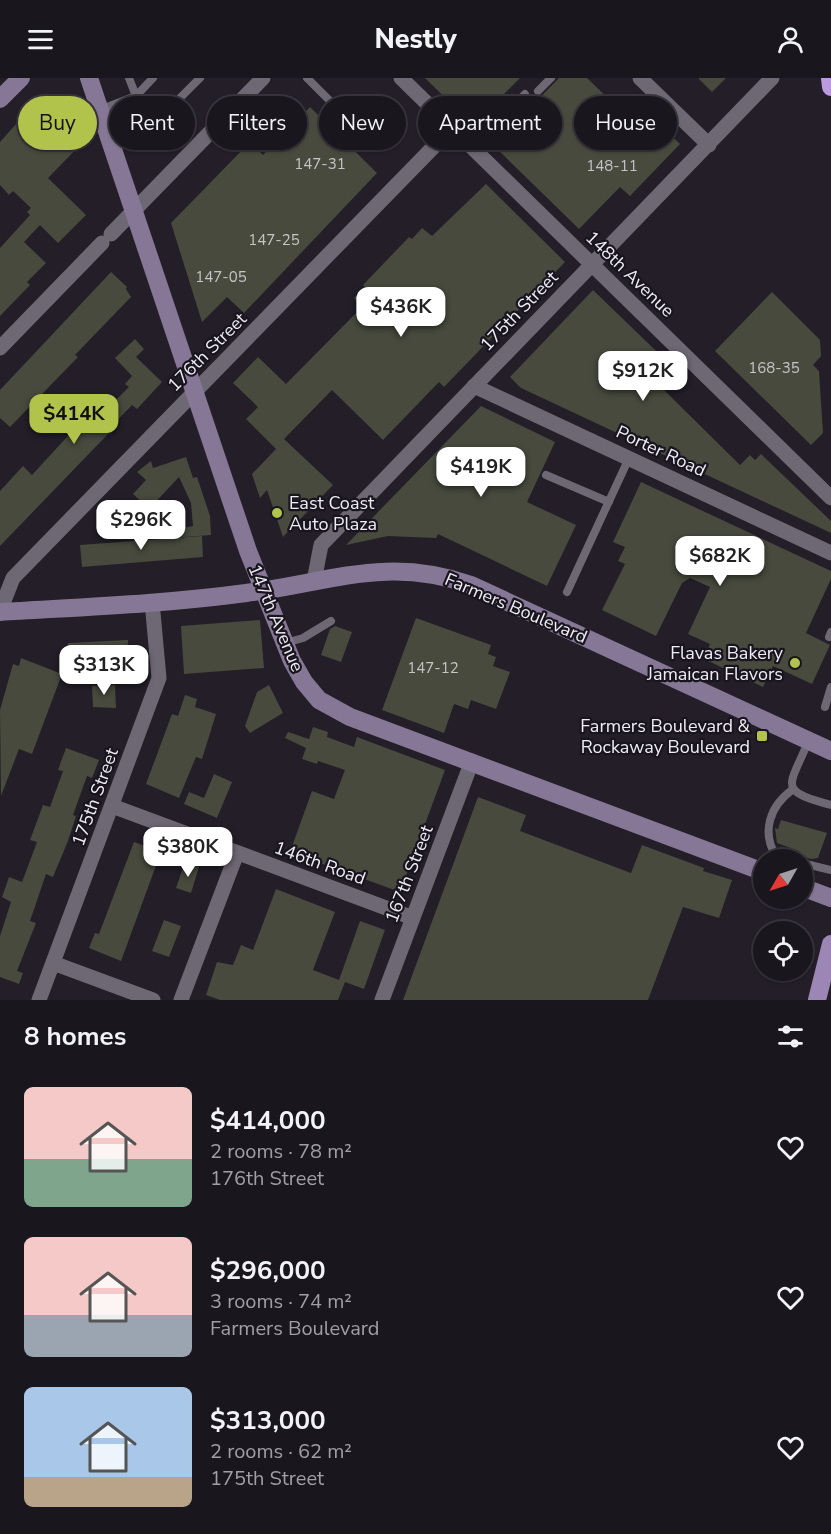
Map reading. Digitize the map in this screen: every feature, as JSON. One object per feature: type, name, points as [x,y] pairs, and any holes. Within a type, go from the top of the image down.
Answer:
[{"type":"highway","points":[[830,78],[831,87]]},
{"type":"main road","points":[[817,1000],[831,944]]},
{"type":"street","points":[[0,99],[21,78]]},
{"type":"street","name":"147th Avenue","points":[[89,78],[248,551],[285,643],[304,682],[328,706],[350,717],[753,868]]},
{"type":"street","points":[[0,348],[263,78]]},
{"type":"street","points":[[640,78],[709,145]]},
{"type":"street","name":"175th Street","points":[[314,581],[321,545],[772,78]]},
{"type":"street","name":"148th Avenue","points":[[407,80],[422,96]]},
{"type":"street","name":"176th Street","points":[[0,611],[13,578],[431,150]]},
{"type":"street","name":"148th Avenue","points":[[474,150],[831,498]]},
{"type":"street","name":"Porter Road","points":[[474,386],[831,553]]},
{"type":"street","name":"Farmers Boulevard","points":[[0,611],[152,602],[264,590],[379,571],[429,573],[456,580],[831,750]]},
{"type":"street","name":"175th Street","points":[[39,1000],[159,678],[152,602]]},
{"type":"street","name":"167th Street","points":[[382,1000],[472,761]]},
{"type":"street","name":"146th Road","points":[[112,806],[413,918]]},
{"type":"street","points":[[181,1000],[237,853]]},
{"type":"street","points":[[813,891],[831,898]]},
{"type":"street","points":[[53,963],[142,996]]},
{"type":"lane","points":[[129,78],[136,96],[153,78]]},
{"type":"lane","points":[[182,96],[200,78]]},
{"type":"lane","points":[[307,78],[325,96]]},
{"type":"lane","points":[[538,91],[551,78]]},
{"type":"lane","points":[[99,110],[109,106]]},
{"type":"lane","points":[[567,592],[629,457]]},
{"type":"lane","points":[[546,475],[609,502]]},
{"type":"lane","points":[[285,643],[303,638],[331,621]]},
{"type":"lane","points":[[825,707],[831,687]]},
{"type":"lane","points":[[809,740],[791,783],[792,790],[799,796],[831,805]]},
{"type":"lane","points":[[773,849],[767,836],[773,810],[792,790]]},
{"type":"lane","points":[[813,866],[831,870]]},
{"type":"building","points":[[425,78],[520,78],[502,96],[443,96]]},
{"type":"building","points":[[559,78],[587,78],[606,96],[574,96],[574,150],[674,150],[630,196],[620,187],[579,229],[498,150],[562,150],[562,96],[541,96]]},
{"type":"building","points":[[698,78],[726,78],[712,92]]},
{"type":"building","points":[[310,107],[319,116],[319,150],[354,150],[377,173],[244,313],[227,297],[202,322],[171,223],[242,150],[258,150],[263,155],[268,150],[307,150],[307,110]]},
{"type":"building","points":[[18,122],[18,150],[75,150],[48,178],[86,215],[58,243],[40,225],[24,242],[46,263],[27,282],[30,285],[0,316],[0,248],[30,215],[27,212],[31,208],[13,191],[9,195],[0,185],[0,142]]},
{"type":"building","points":[[486,184],[565,262],[444,387],[439,382],[383,440],[332,390],[284,439],[333,485],[283,537],[267,490],[260,498],[252,474],[276,449],[246,419],[258,407],[233,383],[258,357],[286,384],[362,307],[354,298],[365,287],[363,285],[409,237],[412,239],[422,228],[432,236]]},
{"type":"building","points":[[111,272],[127,287],[131,297],[75,355],[78,357],[10,427],[0,418],[0,390]]},
{"type":"building","points":[[593,290],[680,374],[664,390],[740,465],[750,455],[755,460],[761,454],[831,521],[831,533],[521,388],[510,377]]},
{"type":"building","points":[[772,292],[820,340],[821,356],[813,365],[819,371],[823,433],[811,445],[715,351]]},
{"type":"building","points":[[135,339],[144,349],[136,357],[162,382],[137,409],[132,405],[107,431],[109,433],[0,546],[0,491],[23,466],[32,475],[77,426],[72,421],[95,397],[99,400],[102,397],[111,405],[129,387],[125,384],[132,376],[115,358]]},
{"type":"building","points":[[481,406],[555,442],[527,502],[576,525],[547,586],[438,534],[436,538],[388,536],[346,545]]},
{"type":"building","points":[[186,457],[193,478],[197,477],[210,516],[211,535],[172,538],[171,530],[193,526],[191,503],[179,477],[149,509],[133,494],[146,480],[137,472],[151,461],[153,468]]},
{"type":"building","points":[[641,482],[831,571],[831,579],[806,633],[830,645],[812,684],[773,666],[763,687],[704,659],[710,644],[688,634],[710,587],[690,578],[682,583],[656,636],[602,610],[625,564],[618,561],[625,547],[613,542]]},
{"type":"building","points":[[202,536],[203,557],[82,567],[80,545]]},
{"type":"building","points":[[416,618],[491,645],[488,654],[496,657],[493,666],[510,672],[496,709],[471,700],[468,709],[454,704],[444,733],[382,710]]},
{"type":"building","points":[[260,620],[264,668],[184,674],[181,626]]},
{"type":"building","points":[[335,626],[352,632],[341,662],[321,655],[330,629]]},
{"type":"building","points":[[128,640],[127,665],[104,667],[104,660],[81,662],[82,668],[69,669],[68,643]]},
{"type":"building","points":[[21,658],[62,674],[32,754],[19,749],[1,796],[0,710],[13,664],[19,666]]},
{"type":"building","points":[[115,685],[116,708],[93,707],[92,686]]},
{"type":"building","points":[[269,685],[283,713],[250,733],[245,726],[257,692]]},
{"type":"building","points":[[185,695],[197,699],[195,707],[216,714],[202,759],[196,757],[179,798],[146,784],[172,714],[178,716]]},
{"type":"building","points":[[313,727],[328,732],[327,737],[354,747],[357,737],[445,770],[400,892],[290,852],[312,791],[334,799],[345,770],[318,761],[317,764],[302,759],[306,748],[285,738],[288,732],[309,739]]},
{"type":"building","points":[[66,748],[99,760],[92,778],[87,776],[73,815],[76,816],[68,841],[53,877],[46,874],[30,921],[36,923],[17,971],[23,973],[19,984],[0,977],[0,936],[11,902],[2,897],[9,877],[22,882],[37,842],[30,840],[43,805],[50,807],[63,771],[58,770]]},
{"type":"building","points":[[214,774],[232,782],[217,818],[184,804],[189,792],[204,798]]},
{"type":"building","points":[[478,797],[526,815],[520,831],[631,873],[642,845],[704,868],[703,871],[732,880],[719,918],[683,907],[648,1000],[403,1000]]},
{"type":"building","points":[[781,820],[827,833],[818,858],[813,859],[813,849],[794,849],[777,843],[775,828],[778,829]]},
{"type":"building","points":[[134,842],[161,852],[121,961],[89,948],[95,933],[99,934]]},
{"type":"building","points":[[185,862],[199,867],[191,893],[176,888]]},
{"type":"building","points":[[276,889],[335,912],[313,970],[339,980],[360,921],[385,930],[364,989],[345,982],[338,1000],[220,1000],[206,995],[217,962],[233,965],[241,945],[253,950]]},
{"type":"building","points":[[164,920],[181,926],[169,957],[152,951]]},
{"type":"place","name":"East Coast Auto Plaza","points":[[277,513]]},
{"type":"place","name":"Flavas Bakery Jamaican Flavors","points":[[795,663]]},
{"type":"place","name":"Farmers Boulevard & Rockaway Boulevard","points":[[762,736]]}]
